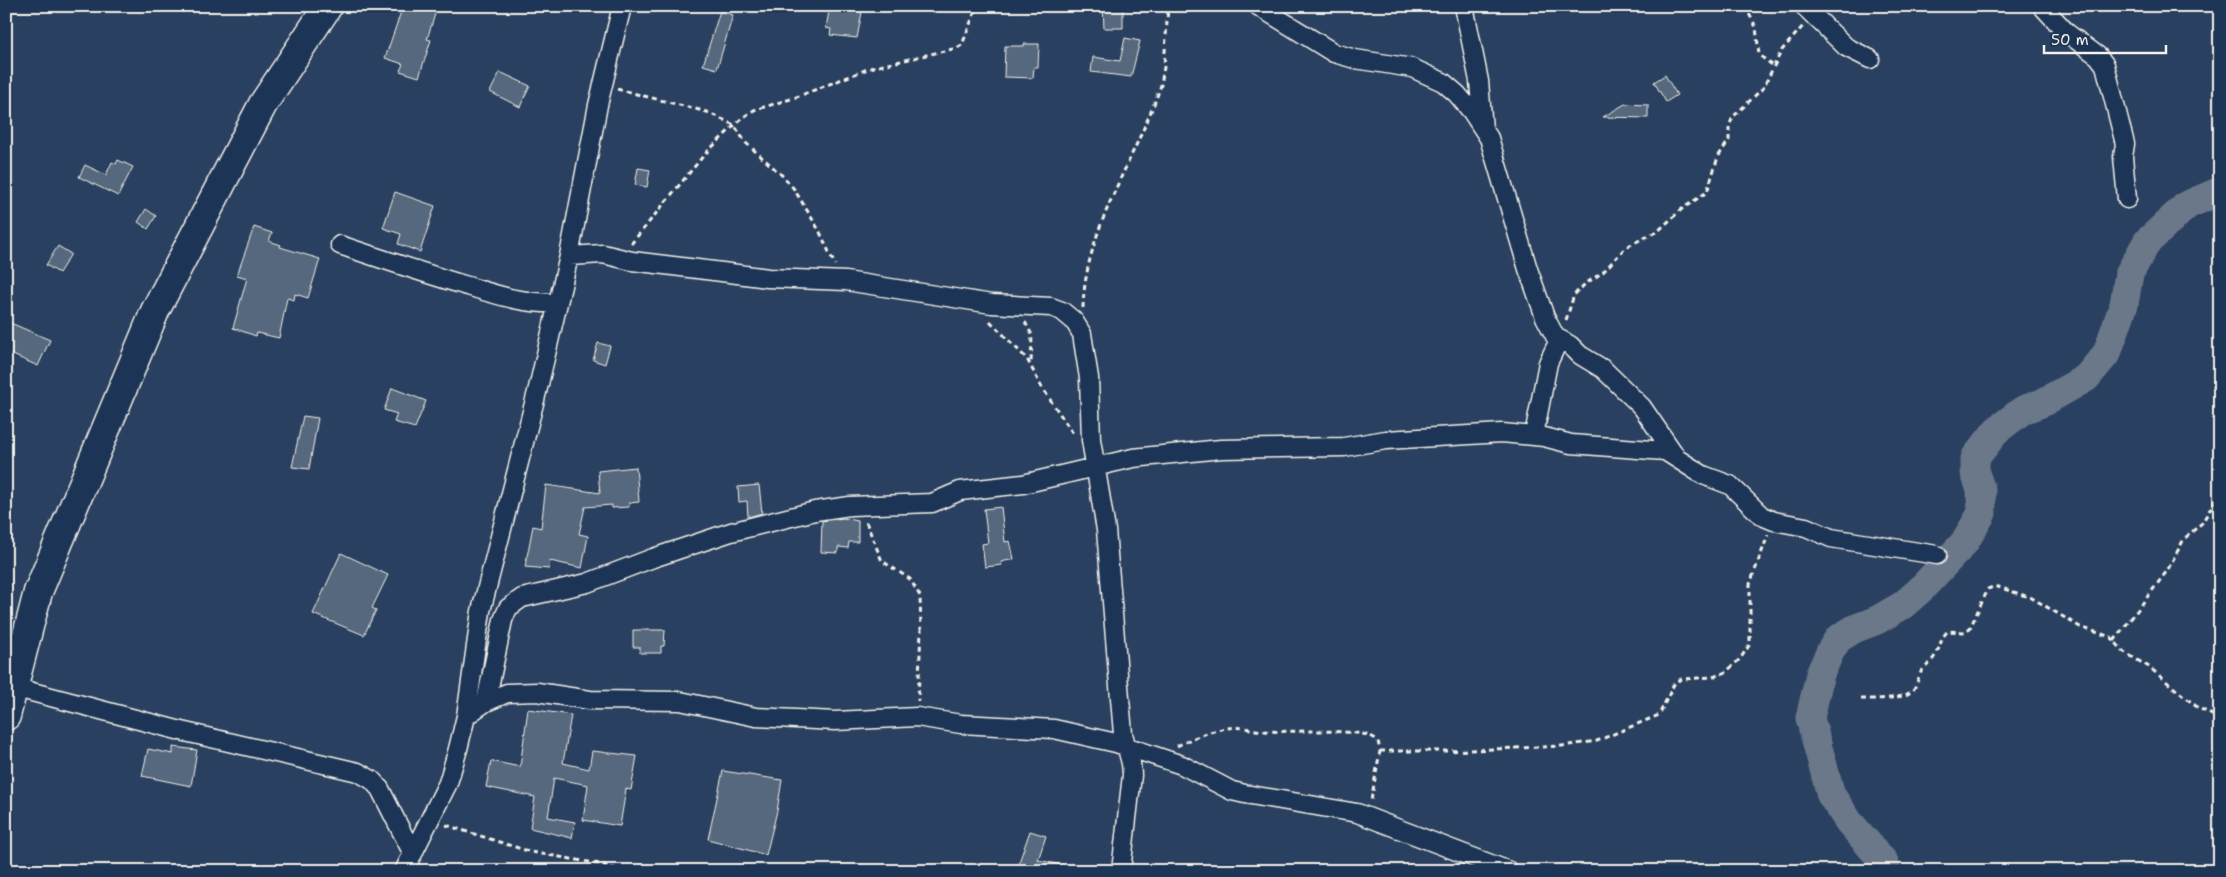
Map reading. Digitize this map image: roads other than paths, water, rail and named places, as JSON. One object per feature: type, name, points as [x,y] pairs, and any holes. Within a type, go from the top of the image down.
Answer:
[{"type":"highway","points":[[6,716],[38,592],[155,311],[263,104],[328,6]]},
{"type":"street","points":[[404,871],[448,783],[466,716],[481,611],[569,256],[604,80],[622,6]]},
{"type":"street","points":[[1258,6],[1334,53],[1355,60],[1412,68],[1442,82],[1457,94],[1472,112],[1488,138],[1528,269],[1546,317],[1558,339],[1603,369],[1642,407],[1675,455]]},
{"type":"street","points":[[1464,6],[1480,81],[1483,129]]},
{"type":"street","points":[[2042,6],[2052,18],[2098,56],[2105,65],[2125,144],[2123,157],[2128,199]]},
{"type":"street","points":[[1809,10],[1846,47],[1870,59]]},
{"type":"street","points":[[340,245],[430,276],[511,299],[532,304],[558,303]]},
{"type":"street","points":[[569,256],[588,254],[768,278],[835,281],[992,304],[1051,308],[1062,311],[1074,321],[1082,334],[1089,378],[1094,462],[1106,530],[1120,702],[1126,748],[1131,763],[1132,775],[1121,871]]},
{"type":"street","points":[[1534,435],[1548,362],[1557,347],[1558,339]]},
{"type":"street","points":[[486,702],[503,620],[508,608],[522,598],[587,583],[653,558],[731,532],[803,513],[850,506],[932,503],[960,491],[1023,484],[1094,462],[1221,448],[1332,448],[1386,440],[1445,438],[1502,433],[1534,435],[1571,444],[1646,448],[1665,451],[1675,455],[1703,475],[1730,485],[1762,516],[1774,521],[1806,527],[1830,538],[1937,555]]},
{"type":"street","points":[[13,686],[181,731],[358,772],[372,780],[380,789],[413,854]]},
{"type":"street","points":[[466,716],[486,702],[507,693],[537,692],[590,700],[680,701],[756,717],[835,721],[917,717],[961,724],[1054,729],[1096,738],[1197,771],[1232,791],[1342,810],[1368,817],[1509,871]]},
{"type":"waterway","points":[[1887,871],[1884,862],[1849,822],[1831,795],[1810,718],[1820,674],[1831,650],[1838,639],[1903,605],[1920,590],[1964,543],[1982,513],[1981,490],[1975,473],[1975,458],[1997,430],[2023,410],[2042,403],[2086,378],[2107,353],[2124,304],[2129,274],[2147,242],[2187,205],[2220,191]]}]
